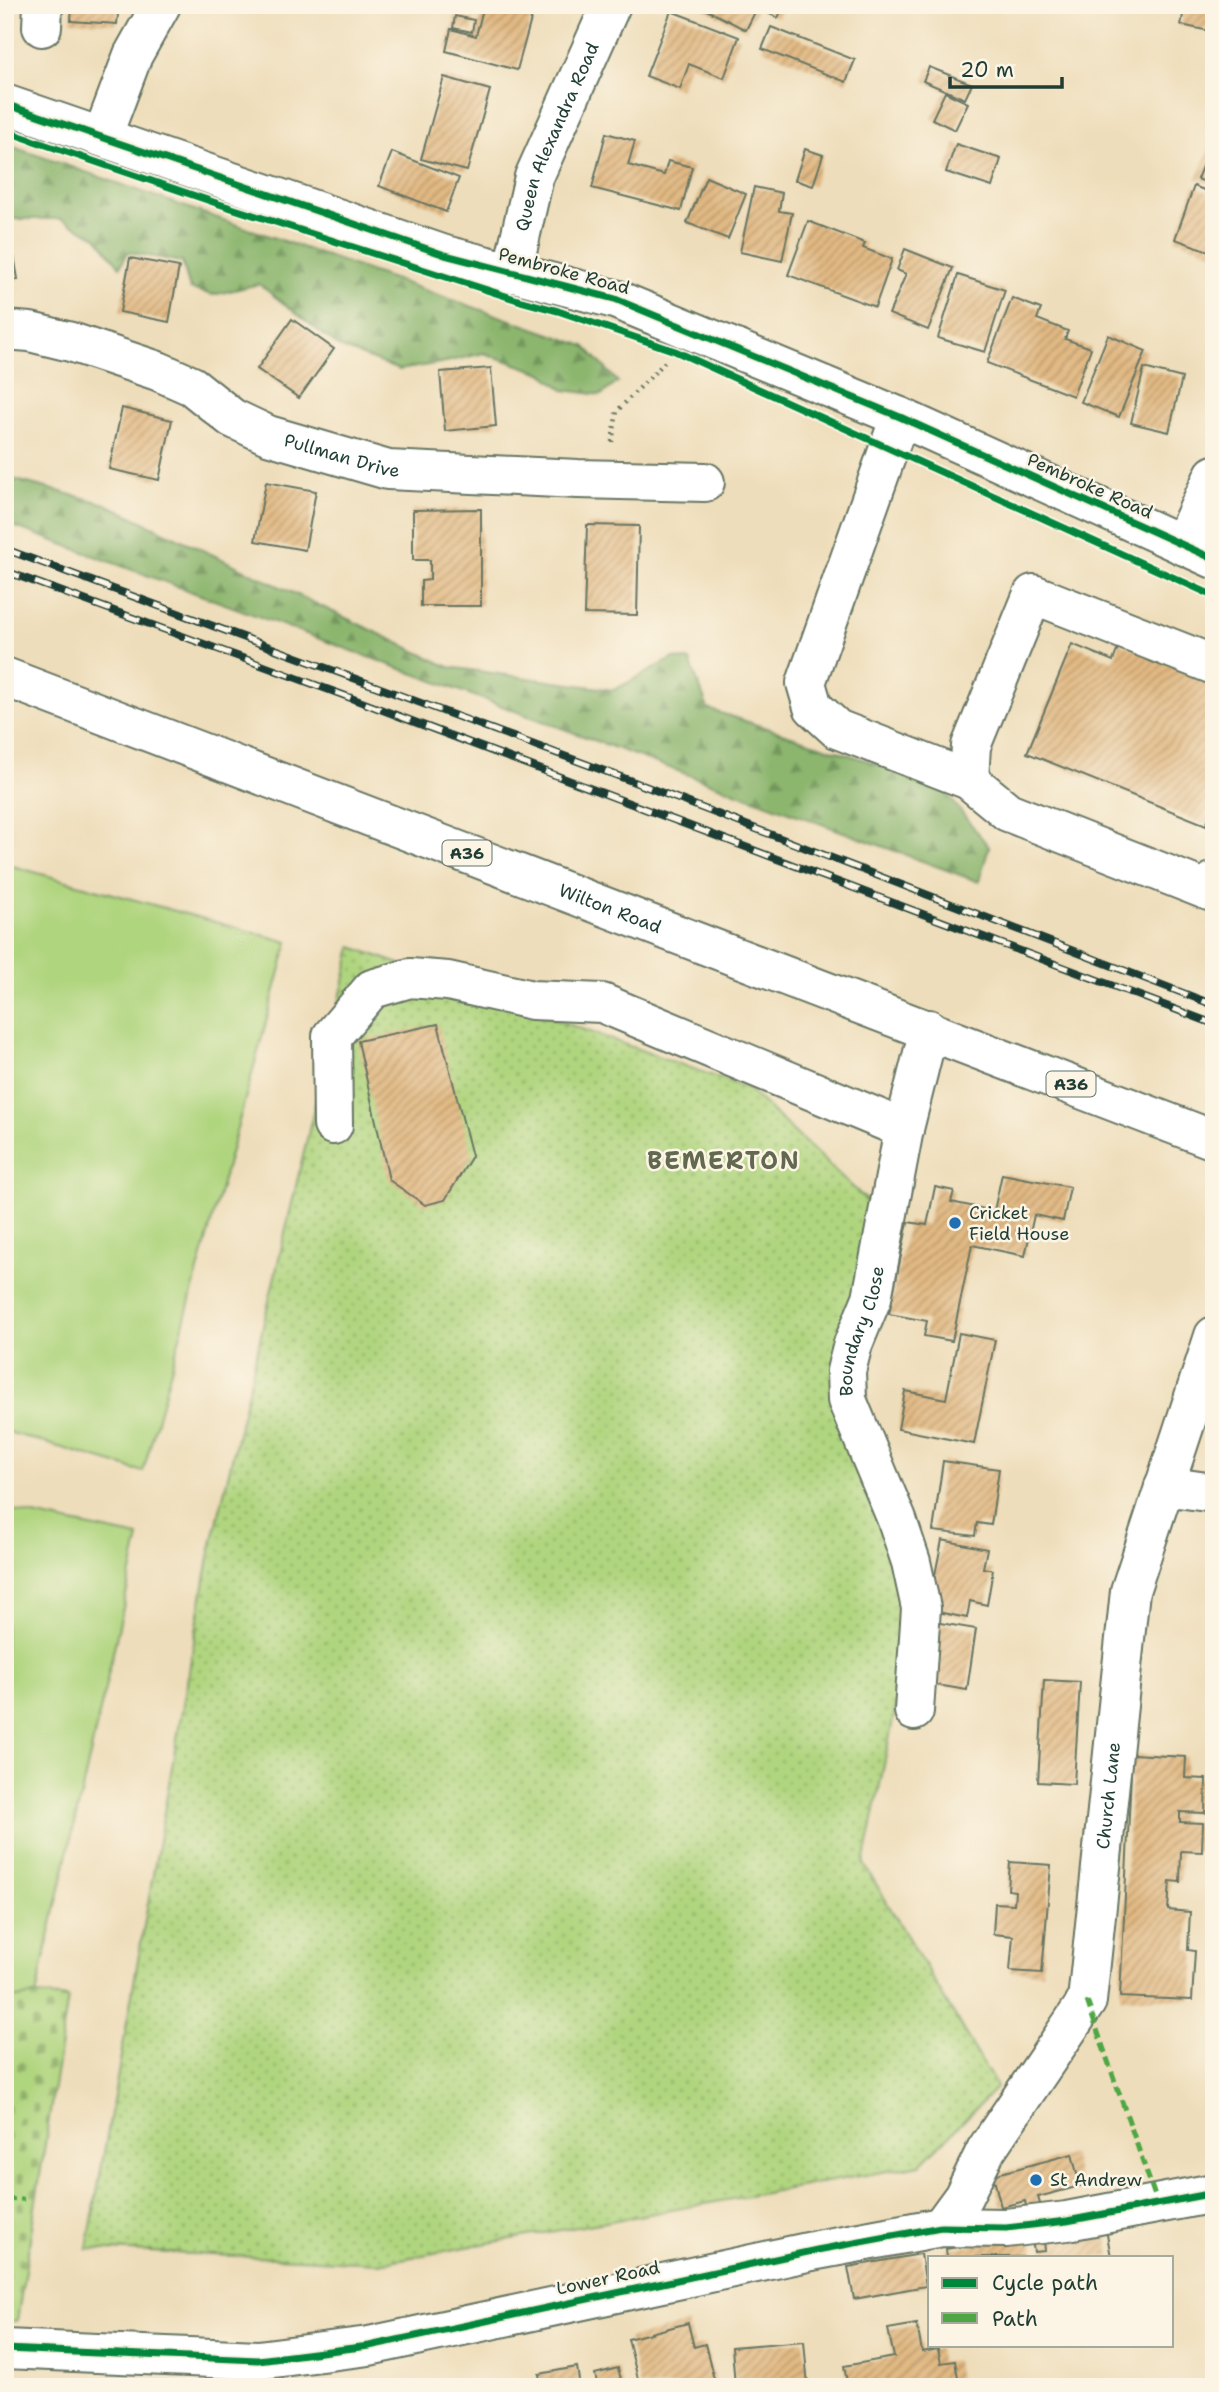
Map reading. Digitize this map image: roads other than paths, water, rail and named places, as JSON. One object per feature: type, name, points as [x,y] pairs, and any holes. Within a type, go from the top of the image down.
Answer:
[{"type":"main road","points":[[102,137],[133,55],[161,5]]},
{"type":"main road","name":"Queen Alexandra Road","points":[[512,273],[534,177],[611,5]]},
{"type":"main road","name":"Pembroke Road","points":[[5,104],[445,255],[615,299],[900,417],[1198,552]]},
{"type":"main road","name":"Pullman Drive","points":[[5,330],[30,332],[71,342],[158,371],[191,386],[232,418],[268,435],[370,466],[408,472],[705,482]]},
{"type":"main road","points":[[900,417],[806,683],[813,707],[837,729],[969,780],[1008,812],[1209,891],[1214,881]]},
{"type":"main road","points":[[1198,552],[1214,475]]},
{"type":"main road","points":[[969,780],[971,746],[1033,594],[1214,665]]},
{"type":"main road","name":"Wilton Road","points":[[5,677],[1214,1140]]},
{"type":"main road","points":[[333,1125],[332,1036],[372,989],[410,978],[448,981],[531,1000],[602,1003],[904,1129]]},
{"type":"main road","name":"Boundary Close","points":[[914,1711],[921,1608],[911,1562],[897,1520],[847,1400],[846,1371],[853,1344],[872,1298],[904,1129],[929,1029]]},
{"type":"main road","name":"Church Lane","points":[[941,2227],[963,2197],[986,2150],[1087,2001],[1130,1591],[1214,1336]]},
{"type":"main road","points":[[1164,1486],[1214,1493]]},
{"type":"main road","name":"Lower Road","points":[[5,2349],[258,2360],[369,2346],[803,2252],[941,2227],[1006,2228],[1067,2221],[1214,2193]]},
{"type":"railway","points":[[5,549],[629,780],[1214,1005]]},
{"type":"railway","points":[[5,571],[343,695],[1214,1024]]},
{"type":"place","name":"Cricket Field House","points":[[955,1223]]},
{"type":"place","name":"St Andrew","points":[[1036,2180]]},
{"type":"district","name":"BEMERTON","points":[[724,1161]]}]
